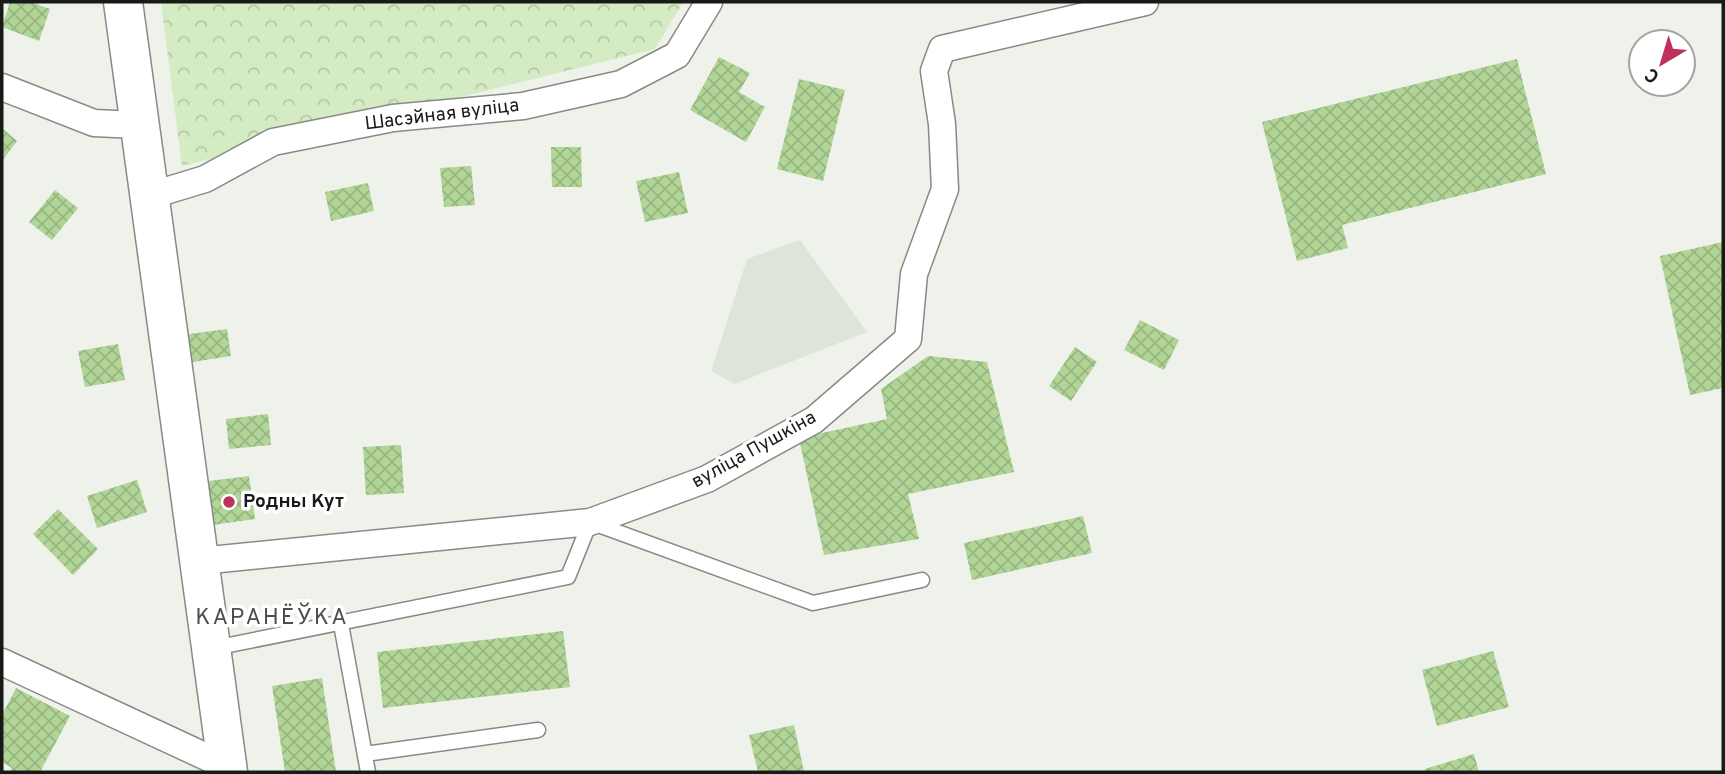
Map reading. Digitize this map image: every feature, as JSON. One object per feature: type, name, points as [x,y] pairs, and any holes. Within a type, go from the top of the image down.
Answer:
[{"type":"main road","points":[[123,2],[228,770]]},
{"type":"street","name":"Шасэйная вуліца","points":[[149,196],[205,179],[273,142],[393,118],[523,106],[621,84],[677,55],[709,2]]},
{"type":"street","name":"вуліца Пушкіна","points":[[200,561],[590,522],[708,479],[814,420],[908,339],[914,274],[945,189],[942,124],[934,71],[942,49],[1145,2]]},
{"type":"street","points":[[2,87],[94,123],[138,125]]},
{"type":"street","points":[[2,662],[228,770]]},
{"type":"lane","points":[[212,649],[568,577],[590,522],[813,603],[922,580]]},
{"type":"lane","points":[[341,624],[368,772]]},
{"type":"lane","points":[[365,754],[538,730]]},
{"type":"shaded area","points":[[800,240],[867,332],[735,384],[711,371],[747,259]]},
{"type":"green space","points":[[161,2],[683,2],[655,49],[182,166]]},
{"type":"building","points":[[10,2],[30,2],[50,9],[39,41],[2,27]]},
{"type":"building","points":[[719,57],[750,73],[739,92],[765,107],[746,142],[690,110]]},
{"type":"building","points":[[1517,59],[1546,174],[1342,225],[1348,248],[1297,261],[1262,122]]},
{"type":"building","points":[[799,79],[845,90],[823,181],[777,169]]},
{"type":"building","points":[[2,128],[17,141],[2,161]]},
{"type":"building","points":[[551,147],[581,147],[582,187],[552,187]]},
{"type":"building","points":[[471,166],[475,205],[444,207],[440,168]]},
{"type":"building","points":[[679,172],[688,213],[645,222],[636,181]]},
{"type":"building","points":[[368,183],[374,211],[331,221],[325,192]]},
{"type":"building","points":[[55,190],[78,208],[52,240],[29,222]]},
{"type":"building","points":[[1723,242],[1723,388],[1690,395],[1660,256]]},
{"type":"building","points":[[1140,320],[1179,340],[1164,370],[1124,350]]},
{"type":"building","points":[[227,329],[231,356],[186,363],[182,335]]},
{"type":"building","points":[[118,344],[125,380],[85,387],[78,351]]},
{"type":"building","points":[[1075,347],[1097,362],[1071,401],[1049,386]]},
{"type":"building","points":[[928,356],[987,362],[1014,472],[908,494],[919,539],[824,555],[799,438],[887,419],[881,389]]},
{"type":"building","points":[[268,414],[271,445],[229,449],[226,419]]},
{"type":"building","points":[[401,445],[404,493],[366,495],[363,447]]},
{"type":"building","points":[[249,476],[255,519],[206,526],[201,482]]},
{"type":"building","points":[[137,480],[147,512],[97,528],[87,496]]},
{"type":"building","points":[[58,509],[98,549],[73,575],[33,534]]},
{"type":"building","points":[[1083,516],[1092,553],[972,580],[964,543]]},
{"type":"building","points":[[563,631],[570,687],[383,708],[377,652]]},
{"type":"building","points":[[1493,651],[1509,707],[1437,726],[1422,670]]},
{"type":"building","points":[[322,678],[336,772],[285,772],[272,686]]},
{"type":"building","points":[[16,688],[70,716],[40,772],[10,772],[12,768],[2,762],[2,715]]},
{"type":"building","points":[[794,725],[804,772],[758,772],[749,735]]},
{"type":"building","points":[[1474,754],[1479,772],[1426,772],[1425,769]]},
{"type":"place","name":"Родны Кут","points":[[229,502]]},
{"type":"district","name":"КАРАНЁЎКА","points":[[272,618]]}]
